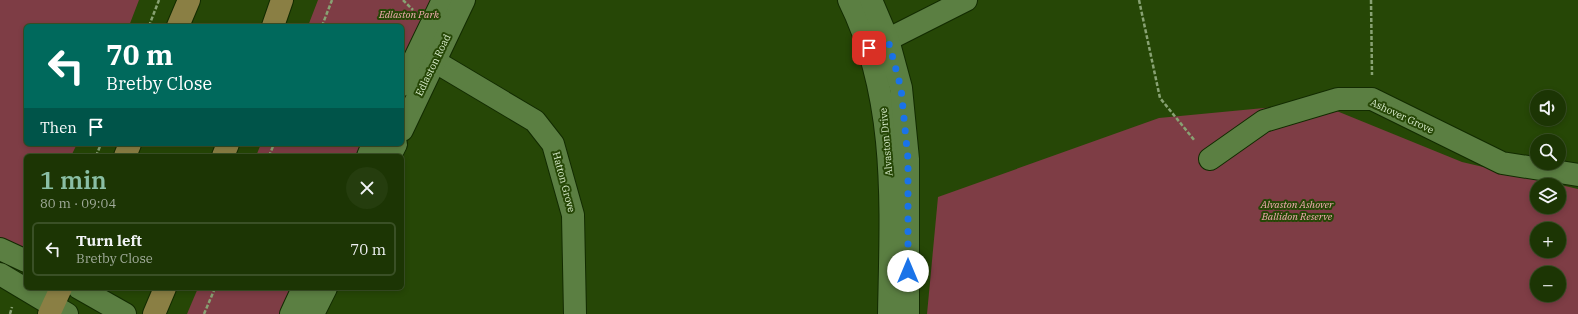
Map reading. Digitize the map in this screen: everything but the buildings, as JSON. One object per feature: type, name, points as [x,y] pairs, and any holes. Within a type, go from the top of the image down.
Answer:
[{"type":"main road","points":[[179,24],[189,0]]},
{"type":"main road","points":[[274,24],[282,0]]},
{"type":"main road","points":[[154,314],[164,290]]},
{"type":"street","name":"Edlaston Road","points":[[404,124],[427,56],[443,0]]},
{"type":"street","name":"Edlaston Road","points":[[404,83],[427,56],[464,0]]},
{"type":"street","name":"Alvaston Drive","points":[[849,0],[879,44],[901,88],[908,159],[908,314]]},
{"type":"street","name":"Alvaston Drive","points":[[871,0],[879,44],[882,97],[890,162],[889,314]]},
{"type":"street","points":[[879,44],[966,0]]},
{"type":"street","name":"Hatton Grove","points":[[427,56],[535,121],[553,144],[573,215],[574,314]]},
{"type":"street","name":"Ashover Grove","points":[[1210,159],[1264,121],[1338,99],[1372,99],[1502,163],[1578,175]]},
{"type":"street","points":[[0,249],[24,260]]},
{"type":"street","points":[[0,274],[24,287]]},
{"type":"street","points":[[28,290],[57,306]]},
{"type":"street","points":[[82,290],[125,314]]},
{"type":"street","points":[[291,314],[302,290]]},
{"type":"street","points":[[313,314],[325,290]]},
{"type":"path","points":[[150,24],[159,0]]},
{"type":"path","points":[[323,24],[332,0]]},
{"type":"path","points":[[1139,0],[1160,98],[1210,159]]},
{"type":"path","points":[[1371,0],[1372,99]]},
{"type":"path","points":[[204,314],[214,290]]},
{"type":"green space","points":[[0,0],[139,0],[130,24],[24,24],[24,146],[76,146],[72,154],[24,154],[24,250],[0,239]]},
{"type":"green space","name":"Edlaston Park","points":[[318,0],[431,0],[404,56],[404,24],[309,24]]},
{"type":"green space","name":"Alvaston Ashover Ballidon Reserve","points":[[1317,103],[1462,162],[1531,178],[1530,214],[1566,214],[1566,186],[1578,189],[1578,314],[927,314],[938,197],[1159,118]]},
{"type":"green space","points":[[260,146],[360,146],[357,154],[257,154]]},
{"type":"green space","points":[[197,290],[291,290],[279,314],[187,314]]},
{"type":"route","points":[[869,48],[888,40],[901,88],[908,159],[908,271]]}]
